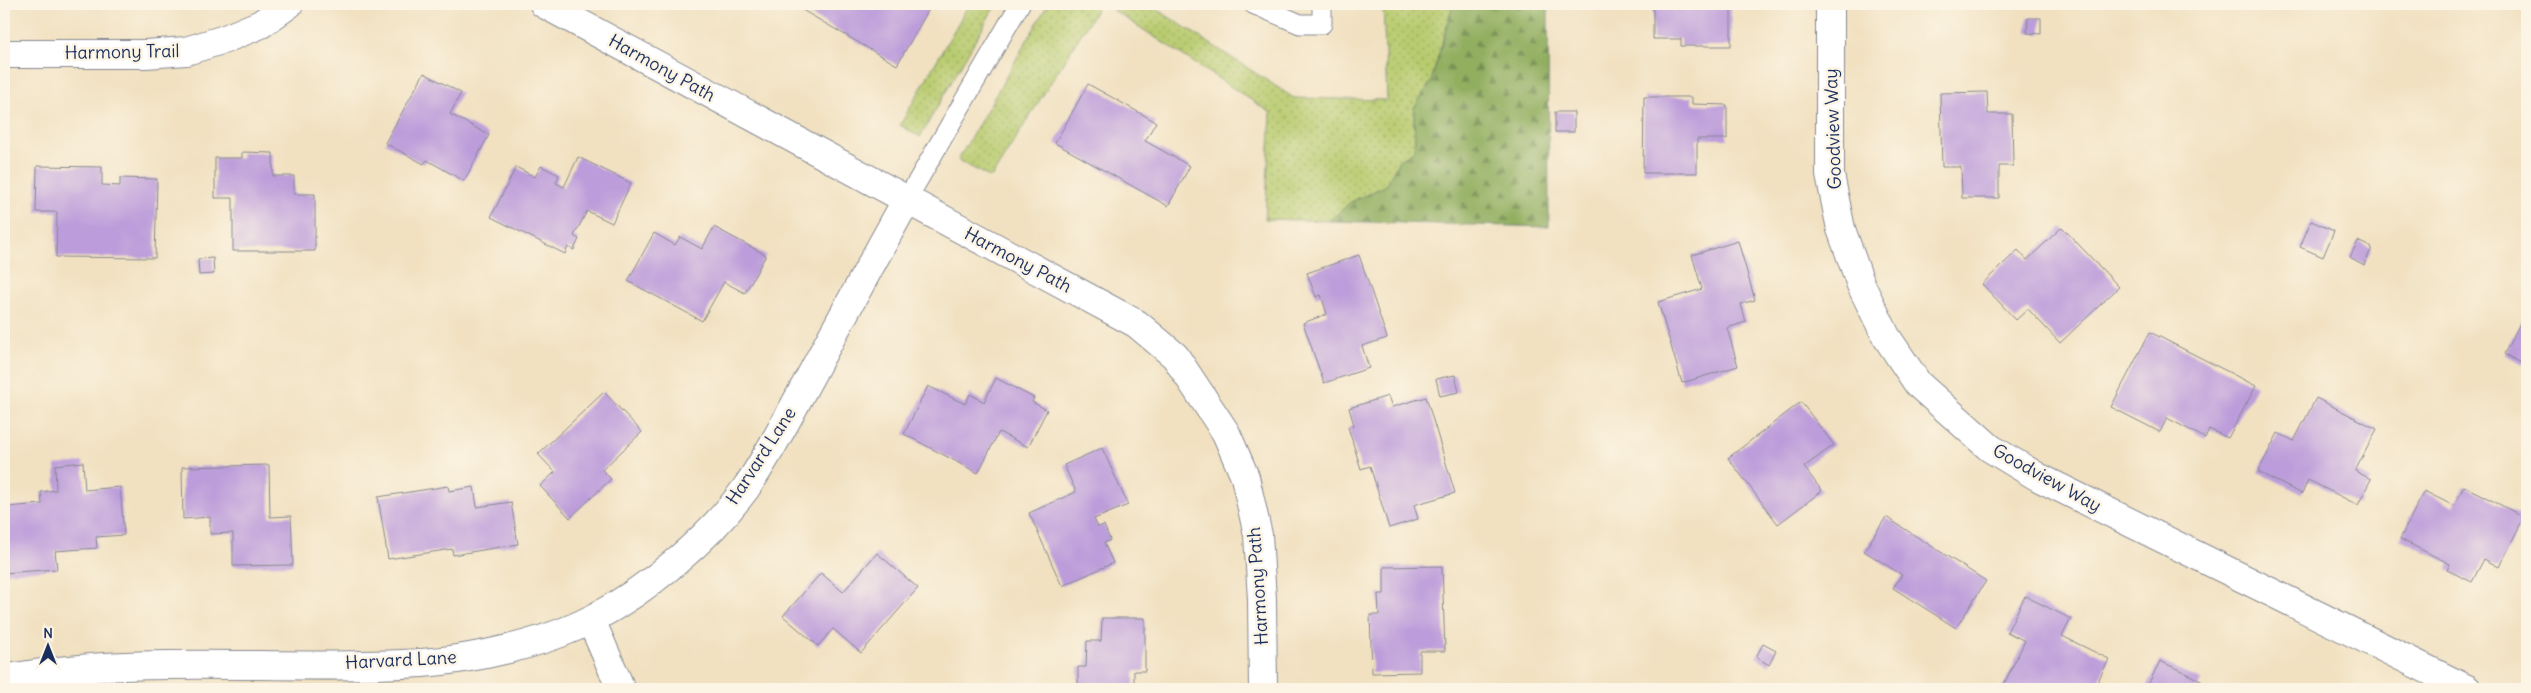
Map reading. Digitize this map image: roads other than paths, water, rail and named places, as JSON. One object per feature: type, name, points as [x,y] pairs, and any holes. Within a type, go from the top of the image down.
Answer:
[{"type":"street","name":"Harmony Trail","points":[[4,54],[146,54],[186,51],[225,39],[261,24],[289,4]]},
{"type":"street","name":"Harmony Path","points":[[544,4],[1137,324],[1175,356],[1226,433],[1245,476],[1258,535],[1262,599],[1263,689]]},
{"type":"street","name":"Goodview Way","points":[[1830,4],[1830,175],[1841,229],[1861,285],[1886,336],[1918,384],[1990,448],[2038,477],[2467,689]]},
{"type":"street","name":"Harvard Lane","points":[[4,679],[50,670],[115,666],[423,663],[485,654],[542,639],[591,620],[676,561],[716,522],[745,488],[775,442],[906,201]]},
{"type":"street","points":[[591,620],[621,689]]},
{"type":"lane","points":[[906,201],[1020,4]]},
{"type":"lane","points":[[1253,4],[1300,24],[1322,24],[1322,4]]}]
